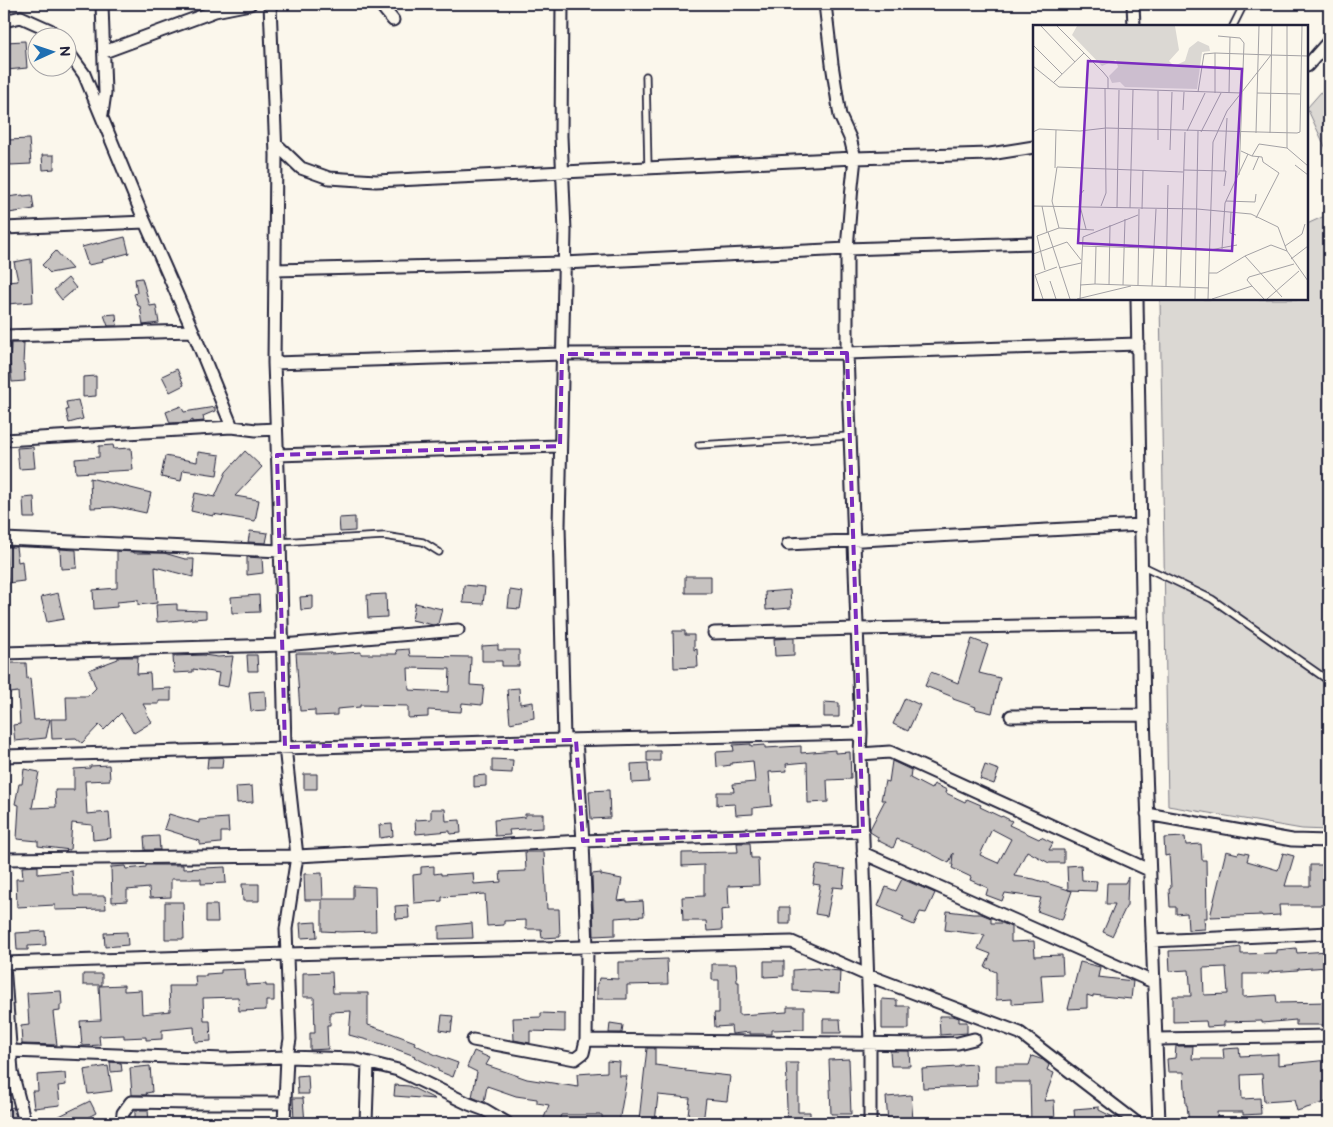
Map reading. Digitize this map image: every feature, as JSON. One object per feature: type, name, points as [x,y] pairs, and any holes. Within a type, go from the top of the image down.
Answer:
[{"type":"street","points":[[102,4],[105,93],[102,118]]},
{"type":"street","points":[[104,52],[215,11],[250,4]]},
{"type":"street","points":[[270,4],[276,144],[274,363],[285,747],[297,856],[286,929],[290,1039],[286,1057],[284,1123]]},
{"type":"street","points":[[380,4],[393,20]]},
{"type":"street","points":[[472,1040],[575,1059],[583,1053],[586,1040],[588,948],[583,841],[570,740],[559,526],[565,232],[561,136],[562,4]]},
{"type":"street","points":[[825,4],[840,116],[850,138],[855,158],[847,249],[847,354],[861,733],[860,754],[870,1043],[870,1123]]},
{"type":"street","points":[[1133,4],[1134,25]]},
{"type":"street","points":[[4,21],[21,17],[46,28]]},
{"type":"street","points":[[1308,65],[1329,41]]},
{"type":"street","points":[[78,66],[84,74],[232,427]]},
{"type":"street","points":[[276,144],[302,168],[329,178],[376,181],[855,158],[990,154],[1033,147]]},
{"type":"street","points":[[4,228],[145,222]]},
{"type":"street","points":[[275,270],[564,263],[847,249],[1033,243]]},
{"type":"street","points":[[1137,300],[1144,715],[1159,1123]]},
{"type":"street","points":[[4,336],[193,331]]},
{"type":"street","points":[[274,363],[562,354],[847,354],[1138,344]]},
{"type":"street","points":[[4,440],[232,427],[256,430],[276,429]]},
{"type":"street","points":[[278,455],[560,446]]},
{"type":"street","points":[[788,544],[1141,525]]},
{"type":"street","points":[[4,539],[280,546]]},
{"type":"street","points":[[714,633],[1142,624]]},
{"type":"street","points":[[4,653],[283,644],[458,630]]},
{"type":"street","points":[[1011,716],[1144,715]]},
{"type":"street","points":[[4,756],[861,733]]},
{"type":"street","points":[[860,754],[890,752],[1149,870]]},
{"type":"street","points":[[1147,814],[1292,840],[1329,841]]},
{"type":"street","points":[[4,859],[297,856],[583,841],[863,831]]},
{"type":"street","points":[[863,853],[1153,982]]},
{"type":"street","points":[[1152,941],[1329,933]]},
{"type":"street","points":[[27,1123],[23,1115],[12,1072],[4,964],[287,954],[792,942],[867,975],[1020,1033],[1137,1123]]},
{"type":"street","points":[[1156,1040],[1329,1036]]},
{"type":"street","points":[[586,1040],[929,1044],[958,1043],[974,1039]]},
{"type":"street","points":[[10,1051],[224,1059],[286,1057],[354,1059],[398,1070],[468,1104],[485,1110],[507,1123]]},
{"type":"street","points":[[366,1123],[368,1062]]},
{"type":"street","points":[[122,1123],[123,1113],[131,1102],[284,1103]]},
{"type":"lane","points":[[1234,25],[1244,4]]},
{"type":"lane","points":[[646,76],[648,168]]},
{"type":"lane","points":[[699,446],[850,436]]},
{"type":"lane","points":[[280,546],[384,536],[424,542],[439,552]]},
{"type":"lane","points":[[1141,565],[1212,599],[1329,681]]},
{"type":"highlighted area","points":[[847,353],[863,831],[583,841],[576,740],[285,747],[277,455],[560,446],[562,354]]},
{"type":"shaded area","points":[[1329,83],[1329,155],[1308,110],[1308,107]]},
{"type":"shaded area","points":[[1329,214],[1329,830],[1302,829],[1168,806],[1160,300],[1308,300],[1308,224]]},
{"type":"building","points":[[25,41],[27,68],[7,70],[5,42]]},
{"type":"building","points":[[29,139],[31,164],[10,165],[8,140]]},
{"type":"building","points":[[42,155],[54,155],[54,169],[43,170]]},
{"type":"building","points":[[32,195],[34,209],[9,213],[7,197]]},
{"type":"building","points":[[125,237],[129,253],[88,265],[82,247]]},
{"type":"building","points":[[56,251],[72,269],[50,273],[42,265]]},
{"type":"building","points":[[31,259],[33,302],[7,304],[6,282],[18,281],[14,262]]},
{"type":"building","points":[[68,278],[76,288],[62,300],[54,290]]},
{"type":"building","points":[[142,278],[150,306],[156,305],[159,323],[143,325],[140,306],[138,306],[134,294],[137,293],[135,279]]},
{"type":"building","points":[[116,314],[117,326],[108,326],[104,315]]},
{"type":"building","points":[[11,343],[24,343],[23,364],[25,381],[12,382]]},
{"type":"building","points":[[177,369],[184,385],[170,392],[162,376]]},
{"type":"building","points":[[96,376],[96,396],[83,397],[83,377]]},
{"type":"building","points":[[78,400],[83,419],[69,423],[66,402]]},
{"type":"building","points":[[181,406],[184,412],[215,407],[215,411],[203,416],[204,421],[193,422],[193,420],[170,423],[166,412]]},
{"type":"building","points":[[113,445],[114,449],[131,448],[133,470],[76,473],[75,459],[99,457],[99,446]]},
{"type":"building","points":[[33,447],[35,468],[19,469],[17,448]]},
{"type":"building","points":[[245,451],[262,467],[235,496],[259,500],[255,521],[213,514],[213,516],[191,511],[195,493],[215,497],[226,472]]},
{"type":"building","points":[[198,452],[220,455],[217,475],[183,470],[181,481],[161,477],[165,456],[197,462]]},
{"type":"building","points":[[90,478],[151,493],[146,513],[113,507],[91,508]]},
{"type":"building","points":[[34,497],[35,518],[24,518],[23,498]]},
{"type":"building","points":[[355,517],[355,531],[340,532],[339,518]]},
{"type":"building","points":[[250,531],[268,533],[266,543],[248,542]]},
{"type":"building","points":[[5,547],[16,547],[18,562],[22,561],[24,581],[8,583]]},
{"type":"building","points":[[60,549],[76,550],[77,568],[61,569]]},
{"type":"building","points":[[117,551],[164,553],[185,559],[194,559],[193,577],[155,567],[157,603],[138,605],[138,600],[117,602],[117,607],[94,609],[93,590],[117,588]]},
{"type":"building","points":[[247,557],[262,558],[263,573],[247,575]]},
{"type":"building","points":[[685,576],[711,576],[711,593],[685,593]]},
{"type":"building","points":[[464,585],[485,587],[483,604],[463,603]]},
{"type":"building","points":[[510,590],[523,592],[520,609],[508,608]]},
{"type":"building","points":[[790,590],[791,608],[766,610],[765,592]]},
{"type":"building","points":[[58,593],[64,619],[47,622],[41,597]]},
{"type":"building","points":[[386,594],[387,617],[368,618],[367,595]]},
{"type":"building","points":[[259,595],[260,612],[232,613],[231,597]]},
{"type":"building","points":[[313,596],[313,609],[301,610],[300,597]]},
{"type":"building","points":[[415,603],[442,609],[438,624],[433,625],[412,620]]},
{"type":"building","points":[[177,604],[177,610],[206,611],[206,618],[157,622],[156,605]]},
{"type":"building","points":[[673,631],[685,631],[685,635],[694,635],[694,650],[697,649],[698,667],[674,668]]},
{"type":"building","points":[[794,638],[794,655],[775,656],[774,639]]},
{"type":"building","points":[[972,639],[988,645],[979,673],[1000,678],[992,713],[975,709],[976,707],[925,686],[931,672],[958,683]]},
{"type":"building","points":[[498,645],[498,650],[519,650],[519,666],[502,666],[502,661],[482,661],[482,646]]},
{"type":"building","points":[[409,649],[410,656],[471,657],[470,685],[484,686],[482,705],[462,703],[461,712],[428,710],[428,717],[408,718],[408,706],[360,705],[360,707],[337,709],[337,715],[315,716],[315,710],[300,711],[296,653],[331,654],[361,652],[361,654],[397,654],[396,650]],"holes":[[[408,668],[450,669],[449,692],[409,690]]]},
{"type":"building","points":[[247,655],[257,655],[258,671],[248,671]]},
{"type":"building","points":[[173,656],[233,656],[228,687],[217,685],[219,673],[193,669],[193,672],[174,673]]},
{"type":"building","points":[[118,657],[138,657],[137,674],[150,673],[151,689],[171,688],[171,701],[159,701],[159,704],[143,704],[152,722],[134,733],[121,713],[104,730],[99,725],[82,743],[76,738],[52,739],[51,719],[67,719],[66,696],[88,696],[96,688],[89,670],[118,659]]},
{"type":"building","points":[[8,663],[26,663],[27,679],[30,678],[34,720],[50,719],[46,738],[15,741],[13,725],[20,724],[18,692],[10,693]]},
{"type":"building","points":[[519,688],[520,704],[533,702],[534,718],[510,723],[507,689]]},
{"type":"building","points":[[265,691],[266,710],[251,711],[249,692]]},
{"type":"building","points":[[905,698],[920,705],[908,731],[893,724]]},
{"type":"building","points":[[824,702],[839,703],[839,717],[824,717]]},
{"type":"building","points":[[751,744],[751,746],[765,745],[765,748],[801,746],[801,753],[835,750],[835,753],[850,752],[851,779],[827,780],[828,802],[808,803],[807,762],[786,764],[787,771],[769,772],[772,806],[753,808],[753,814],[736,815],[735,804],[717,805],[717,792],[734,792],[733,784],[755,782],[753,761],[731,763],[731,765],[717,767],[716,752],[734,751],[733,745]]},
{"type":"building","points":[[647,751],[660,751],[660,761],[647,761]]},
{"type":"building","points":[[223,757],[222,768],[207,768],[208,758]]},
{"type":"building","points":[[492,759],[513,760],[512,773],[492,772]]},
{"type":"building","points":[[892,761],[911,770],[910,778],[931,789],[934,784],[947,790],[946,793],[965,802],[967,799],[981,805],[980,807],[1012,821],[1009,825],[1039,839],[1041,837],[1053,843],[1049,850],[1064,850],[1064,863],[1049,863],[1027,851],[1014,876],[1034,879],[1072,891],[1062,920],[1037,911],[1041,898],[1005,893],[1002,901],[986,895],[988,888],[970,880],[971,877],[952,868],[953,853],[949,863],[897,839],[893,848],[877,840],[878,837],[870,832],[870,829],[885,800],[881,800],[885,781],[889,782]],"holes":[[[992,829],[1011,839],[998,863],[980,855]]]},
{"type":"building","points":[[648,763],[649,782],[632,783],[631,764]]},
{"type":"building","points":[[109,765],[110,780],[85,781],[87,814],[109,812],[111,838],[93,840],[92,825],[72,823],[70,850],[38,846],[38,841],[17,839],[19,805],[15,804],[19,784],[22,784],[24,769],[39,772],[32,808],[56,807],[55,790],[74,790],[74,769]]},
{"type":"building","points":[[985,765],[999,770],[994,784],[980,779]]},
{"type":"building","points":[[304,774],[317,774],[317,789],[304,789]]},
{"type":"building","points":[[486,775],[486,786],[474,787],[474,776]]},
{"type":"building","points":[[252,786],[253,802],[237,803],[236,787]]},
{"type":"building","points":[[609,790],[610,818],[591,819],[589,791]]},
{"type":"building","points":[[431,809],[445,809],[446,821],[460,820],[461,833],[450,834],[450,831],[416,834],[415,820],[431,819]]},
{"type":"building","points":[[169,814],[199,823],[199,820],[228,818],[229,832],[221,832],[221,843],[200,845],[200,841],[164,829]]},
{"type":"building","points":[[525,814],[543,814],[543,828],[509,830],[510,835],[495,836],[494,820],[525,817]]},
{"type":"building","points":[[392,824],[393,836],[380,838],[379,825]]},
{"type":"building","points":[[159,836],[160,850],[145,850],[144,837]]},
{"type":"building","points":[[1185,837],[1186,845],[1201,844],[1202,860],[1206,860],[1207,918],[1204,918],[1205,929],[1188,930],[1187,913],[1176,914],[1176,907],[1170,907],[1169,855],[1165,856],[1164,838]]},
{"type":"building","points":[[737,843],[750,843],[751,858],[758,858],[759,885],[728,886],[729,909],[721,910],[722,930],[707,931],[706,921],[683,921],[682,897],[704,896],[704,865],[682,866],[682,853],[738,852]]},
{"type":"building","points":[[1226,851],[1249,854],[1247,861],[1278,870],[1283,853],[1294,856],[1285,886],[1310,886],[1310,865],[1328,865],[1329,905],[1279,905],[1280,915],[1210,917]]},
{"type":"building","points":[[525,852],[544,852],[547,909],[559,909],[560,937],[542,938],[541,929],[526,929],[526,920],[504,921],[504,925],[487,926],[485,894],[442,897],[442,901],[414,903],[413,875],[421,874],[421,867],[434,866],[434,874],[441,873],[441,875],[473,873],[474,884],[501,882],[500,872],[526,871]]},
{"type":"building","points":[[146,865],[183,865],[183,869],[225,867],[226,883],[201,884],[201,879],[171,879],[171,897],[150,898],[149,888],[127,890],[127,901],[112,902],[111,867],[125,866],[126,869],[146,867]]},
{"type":"building","points":[[816,865],[845,869],[843,888],[833,887],[827,916],[815,914],[820,885],[813,884]]},
{"type":"building","points":[[1081,865],[1082,880],[1097,881],[1096,891],[1068,890],[1067,866]]},
{"type":"building","points":[[38,866],[38,874],[72,871],[74,896],[105,896],[106,909],[55,910],[55,905],[17,907],[16,879],[23,879],[22,867]]},
{"type":"building","points":[[322,873],[323,899],[353,899],[353,886],[375,887],[376,931],[322,931],[322,900],[305,900],[304,874]]},
{"type":"building","points":[[601,873],[601,875],[622,879],[618,901],[643,901],[644,916],[615,918],[615,935],[594,936],[592,874]]},
{"type":"building","points":[[1128,877],[1127,905],[1112,936],[1103,932],[1115,904],[1106,904],[1107,883],[1125,883]]},
{"type":"building","points":[[902,879],[935,893],[926,913],[920,912],[914,925],[902,920],[904,917],[878,906],[886,887],[896,891]]},
{"type":"building","points":[[242,884],[259,884],[259,901],[243,901]]},
{"type":"building","points":[[165,902],[183,902],[184,939],[165,939]]},
{"type":"building","points":[[206,905],[217,905],[218,922],[206,922]]},
{"type":"building","points":[[408,905],[409,918],[396,919],[395,906]]},
{"type":"building","points":[[779,907],[790,907],[790,924],[779,924]]},
{"type":"building","points":[[947,911],[981,914],[991,918],[991,923],[1002,923],[1011,927],[1011,942],[1034,941],[1035,956],[1062,955],[1063,974],[1041,975],[1043,1002],[1012,1004],[1012,999],[996,1000],[996,972],[985,967],[991,954],[978,949],[985,935],[945,930]]},
{"type":"building","points":[[316,922],[317,937],[301,938],[300,923]]},
{"type":"building","points":[[472,923],[473,938],[439,939],[439,926]]},
{"type":"building","points":[[45,931],[46,945],[28,946],[28,950],[17,950],[16,933]]},
{"type":"building","points":[[127,932],[128,945],[105,947],[104,933]]},
{"type":"building","points":[[1241,947],[1241,954],[1277,953],[1277,950],[1296,948],[1297,953],[1329,951],[1329,967],[1269,972],[1269,974],[1243,974],[1243,997],[1276,995],[1277,1003],[1329,1002],[1329,1021],[1324,1022],[1324,1025],[1296,1025],[1296,1020],[1262,1023],[1262,1021],[1224,1022],[1224,1026],[1207,1027],[1206,1021],[1173,1022],[1173,996],[1191,996],[1189,970],[1170,971],[1169,951]],"holes":[[[1226,967],[1228,994],[1204,995],[1203,968]]]},
{"type":"building","points":[[667,959],[668,984],[627,985],[627,999],[597,999],[597,983],[599,978],[618,979],[618,962]]},
{"type":"building","points":[[764,961],[784,961],[784,976],[764,977]]},
{"type":"building","points":[[1080,962],[1100,967],[1098,977],[1133,981],[1131,999],[1087,995],[1087,1008],[1068,1009]]},
{"type":"building","points":[[712,964],[736,964],[737,982],[739,982],[739,1015],[787,1012],[787,1007],[804,1007],[804,1029],[772,1030],[772,1034],[750,1034],[750,1032],[732,1034],[731,1026],[715,1027],[714,1013],[719,1013],[719,980],[712,980]]},
{"type":"building","points":[[818,968],[840,971],[839,993],[793,991],[793,970]]},
{"type":"building","points":[[245,969],[246,985],[266,984],[266,986],[274,986],[274,1001],[266,1001],[266,1010],[239,1011],[238,997],[203,998],[204,1021],[210,1021],[211,1041],[195,1042],[194,1027],[162,1030],[162,1039],[146,1040],[146,1037],[124,1038],[124,1035],[99,1036],[100,1045],[82,1046],[80,1021],[101,1020],[99,986],[124,985],[124,991],[141,990],[142,1014],[170,1011],[169,986],[196,986],[195,976],[221,973],[221,970]]},
{"type":"building","points":[[332,972],[333,993],[368,993],[368,1025],[415,1042],[414,1044],[436,1055],[458,1063],[453,1077],[438,1071],[438,1069],[415,1056],[349,1035],[351,1011],[330,1012],[330,1025],[327,1025],[328,1049],[310,1050],[310,1033],[315,1033],[314,997],[303,997],[303,973]]},
{"type":"building","points":[[83,974],[102,974],[102,985],[83,985]]},
{"type":"building","points":[[61,991],[62,1005],[60,1005],[60,1011],[53,1012],[57,1045],[22,1044],[21,1026],[29,1025],[27,993]]},
{"type":"building","points":[[882,999],[897,1000],[897,1006],[909,1006],[909,1029],[882,1029]]},
{"type":"building","points":[[541,1013],[565,1014],[565,1032],[530,1031],[530,1043],[514,1040],[513,1018],[541,1017]]},
{"type":"building","points":[[442,1015],[453,1016],[451,1032],[440,1030]]},
{"type":"building","points":[[939,1016],[953,1016],[959,1018],[959,1022],[967,1022],[967,1033],[940,1035]]},
{"type":"building","points":[[823,1019],[840,1019],[841,1033],[823,1033]]},
{"type":"building","points":[[610,1023],[623,1025],[622,1033],[609,1033]]},
{"type":"building","points":[[1176,1046],[1193,1046],[1192,1059],[1224,1059],[1223,1049],[1239,1048],[1240,1056],[1278,1054],[1278,1065],[1329,1060],[1329,1101],[1297,1111],[1294,1100],[1264,1102],[1262,1074],[1241,1075],[1242,1099],[1260,1098],[1261,1114],[1243,1115],[1243,1112],[1217,1112],[1218,1123],[1189,1123],[1184,1072],[1168,1072],[1167,1059],[1175,1058]]},
{"type":"building","points":[[647,1048],[655,1048],[655,1065],[685,1069],[685,1071],[730,1076],[727,1101],[706,1099],[703,1123],[687,1123],[690,1098],[658,1095],[655,1122],[639,1120]]},
{"type":"building","points":[[474,1051],[490,1058],[486,1065],[527,1079],[578,1087],[577,1074],[607,1072],[607,1061],[620,1062],[619,1076],[627,1076],[619,1122],[602,1118],[602,1115],[561,1115],[558,1123],[542,1123],[549,1105],[537,1103],[537,1099],[516,1096],[487,1086],[484,1102],[472,1097],[477,1072],[467,1067]]},
{"type":"building","points":[[890,1051],[909,1051],[910,1066],[891,1066]]},
{"type":"building","points":[[1032,1056],[1043,1060],[1049,1065],[1047,1070],[1054,1073],[1044,1101],[1054,1100],[1055,1122],[1031,1123],[1030,1082],[996,1082],[996,1065],[1029,1065]]},
{"type":"building","points":[[849,1059],[851,1114],[831,1114],[829,1060]]},
{"type":"building","points":[[110,1062],[121,1063],[122,1071],[111,1072]]},
{"type":"building","points":[[786,1063],[798,1063],[798,1112],[810,1112],[810,1123],[786,1123]]},
{"type":"building","points":[[976,1064],[977,1086],[923,1088],[922,1069]]},
{"type":"building","points":[[108,1066],[112,1091],[88,1094],[84,1070]]},
{"type":"building","points":[[150,1066],[152,1092],[146,1093],[147,1095],[132,1095],[130,1068]]},
{"type":"building","points":[[65,1073],[66,1085],[58,1086],[60,1105],[34,1108],[32,1091],[38,1091],[37,1075]]},
{"type":"building","points":[[308,1075],[309,1094],[298,1094],[297,1076]]},
{"type":"building","points":[[395,1085],[409,1086],[435,1099],[394,1096]]},
{"type":"building","points":[[911,1095],[913,1120],[888,1122],[886,1097]]},
{"type":"building","points":[[293,1098],[303,1098],[305,1123],[294,1123]]},
{"type":"building","points":[[90,1101],[96,1113],[77,1123],[45,1123]]},
{"type":"building","points":[[13,1107],[18,1122],[4,1123],[4,1111]]},
{"type":"building","points":[[1099,1107],[1099,1110],[1125,1123],[1075,1123],[1074,1109]]},
{"type":"building","points":[[135,1110],[148,1110],[149,1123],[135,1123]]}]
